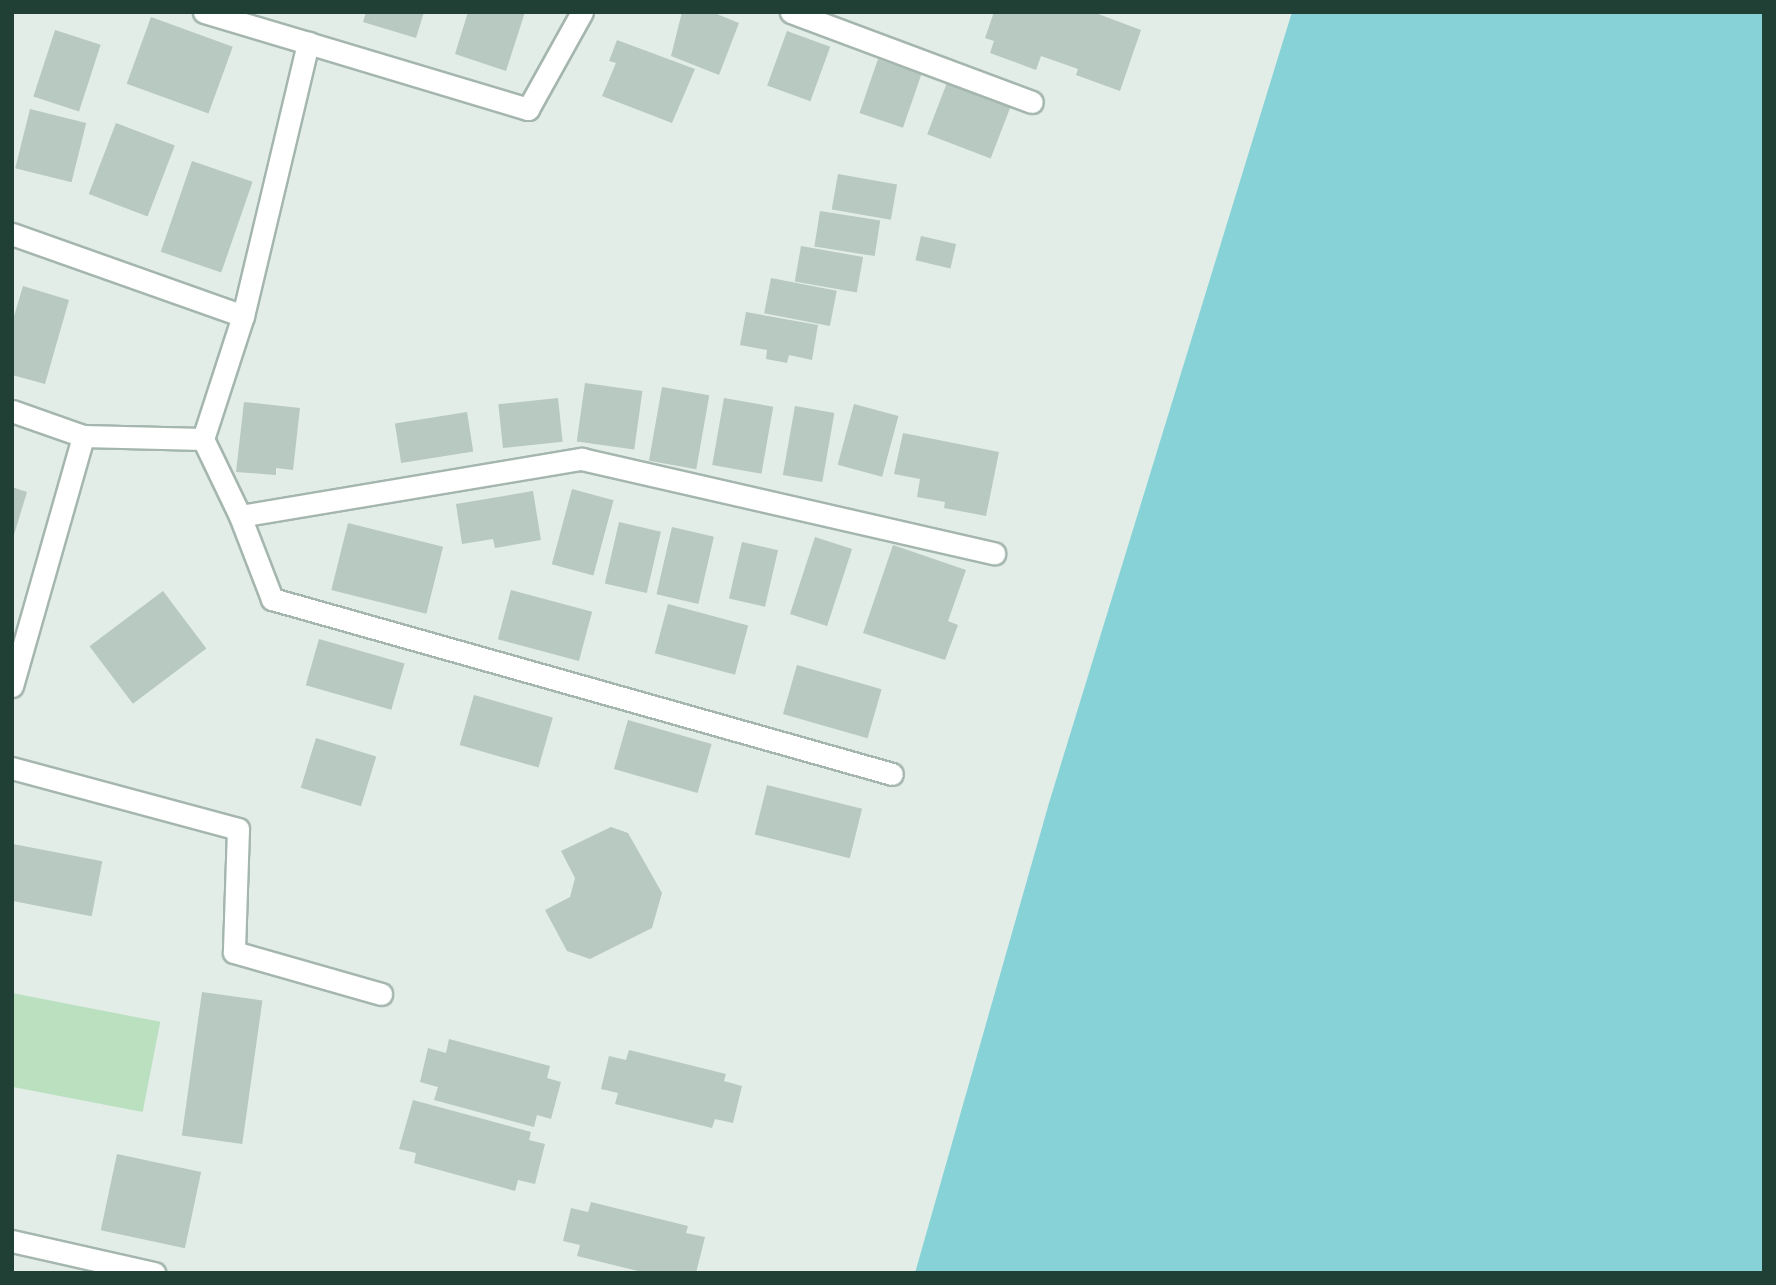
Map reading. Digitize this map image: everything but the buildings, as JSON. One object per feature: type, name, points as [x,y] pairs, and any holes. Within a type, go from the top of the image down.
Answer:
[{"type":"street","points":[[204,12],[528,109],[582,12]]},
{"type":"street","points":[[791,12],[1032,102]]},
{"type":"street","points":[[308,43],[243,316],[203,439],[240,516],[272,599],[892,774]]},
{"type":"street","points":[[12,234],[243,316]]},
{"type":"street","points":[[12,411],[83,436],[203,439]]},
{"type":"street","points":[[12,686],[83,436]]},
{"type":"street","points":[[240,516],[582,459],[994,553]]},
{"type":"street","points":[[12,768],[238,829],[234,953],[381,994]]},
{"type":"street","points":[[12,1241],[154,1273]]},
{"type":"green space","points":[[12,993],[160,1022],[143,1112],[12,1087]]},
{"type":"water","points":[[1292,12],[1764,12],[1764,1273],[915,1273],[1049,803]]}]
